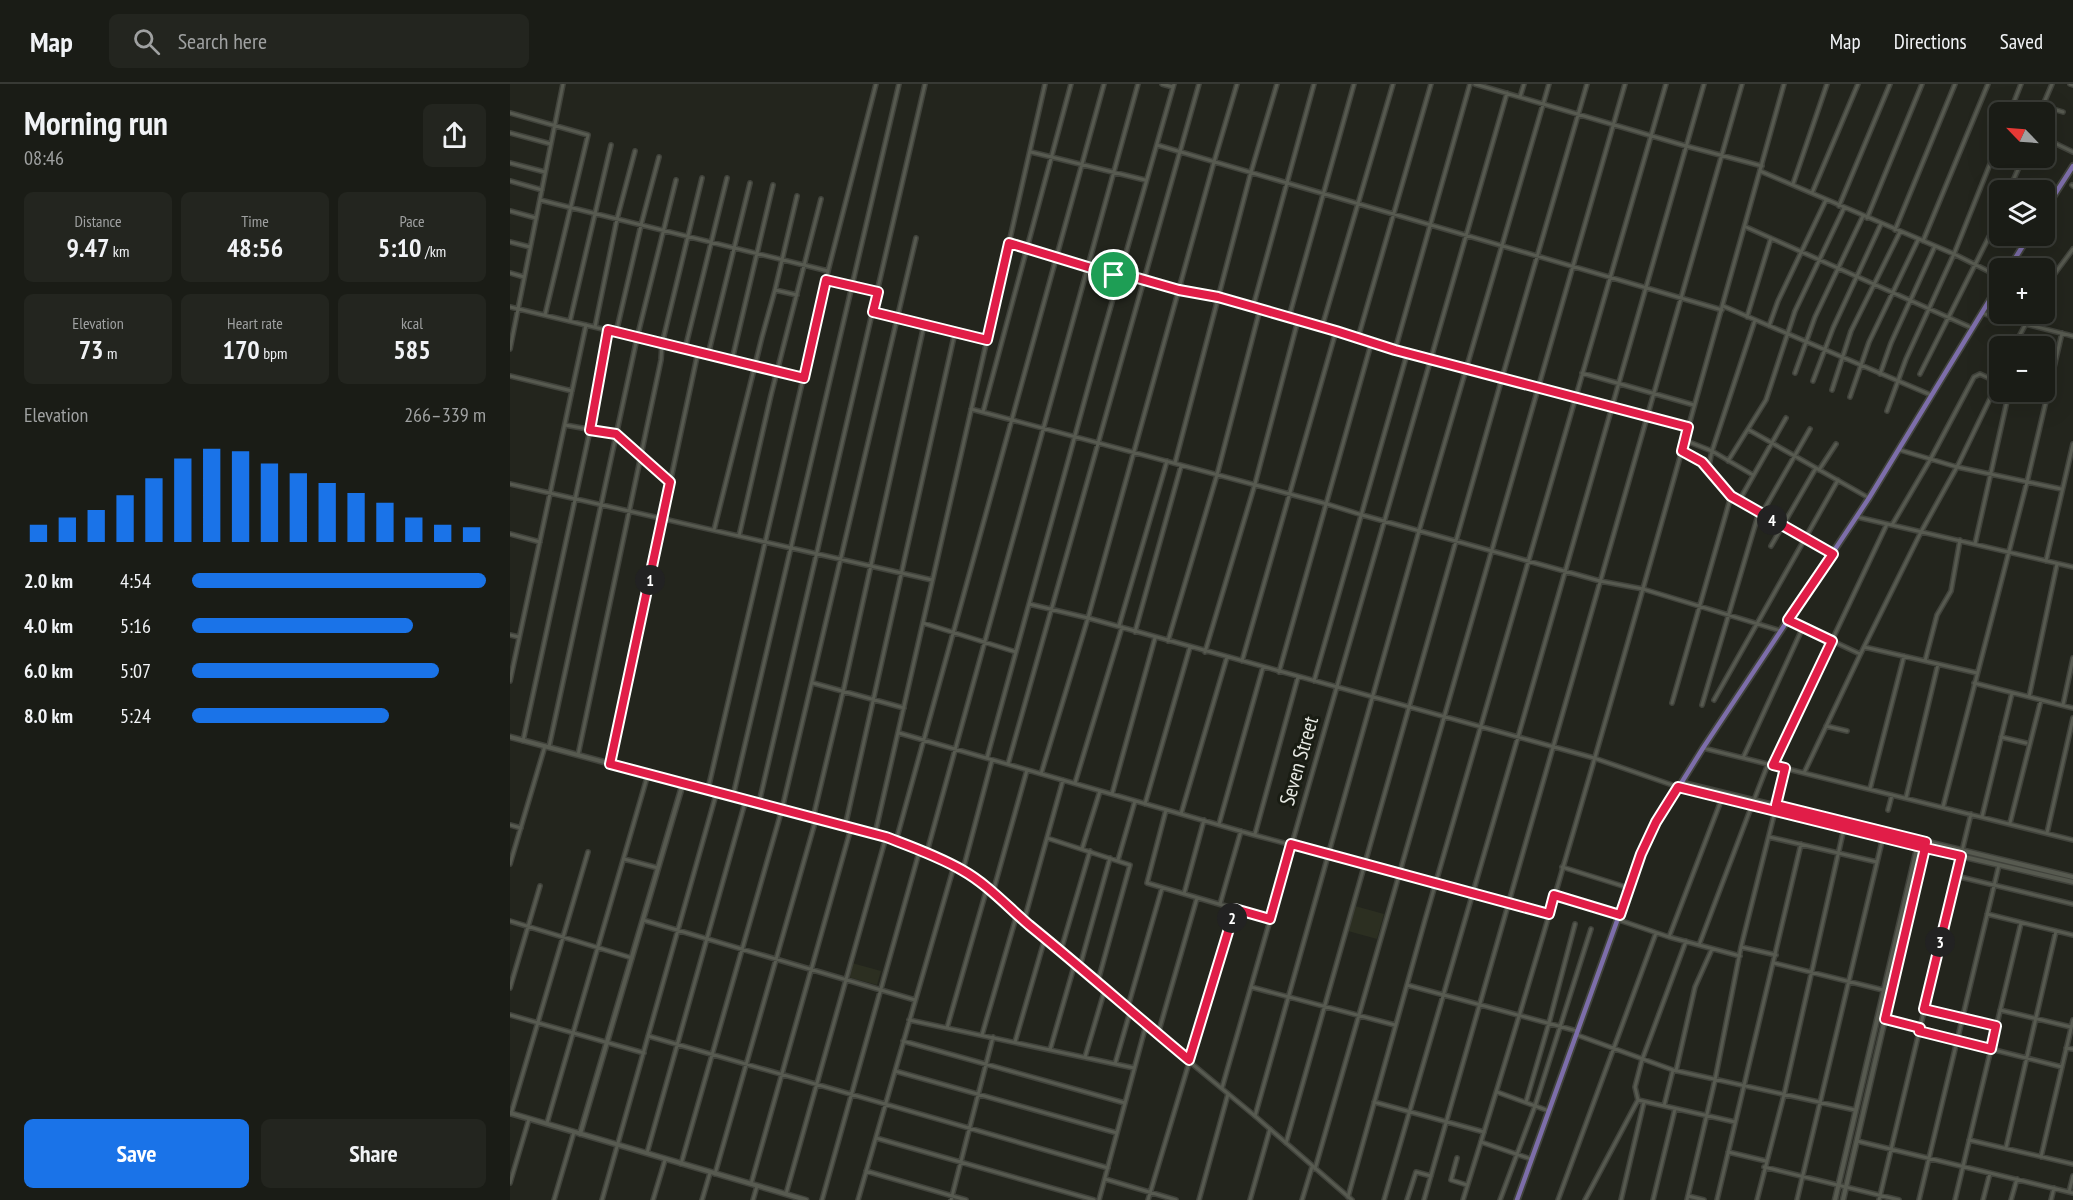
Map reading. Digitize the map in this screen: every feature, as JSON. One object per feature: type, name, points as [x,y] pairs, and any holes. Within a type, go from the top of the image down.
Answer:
[{"type":"main road","points":[[2055,194],[2073,166]]},
{"type":"main road","points":[[1517,1200],[1620,918],[1641,854],[1656,822],[1678,784],[1900,450],[1989,300]]},
{"type":"main road","points":[[510,737],[683,783],[580,1134]]},
{"type":"main road","points":[[1835,1200],[1918,843],[2073,882]]},
{"type":"main road","points":[[1843,1200],[1926,845]]},
{"type":"main road","points":[[1961,854],[2073,877]]},
{"type":"main road","points":[[510,1113],[804,1200]]},
{"type":"street","points":[[510,350],[563,84]]},
{"type":"street","points":[[708,789],[828,271],[876,84]]},
{"type":"street","points":[[733,796],[899,84]]},
{"type":"street","points":[[759,803],[925,84]]},
{"type":"street","points":[[875,834],[1046,84]]},
{"type":"street","points":[[983,412],[1071,84]]},
{"type":"street","points":[[896,841],[1104,84]]},
{"type":"street","points":[[927,852],[983,641],[1138,84]]},
{"type":"street","points":[[987,758],[1074,436],[1174,85],[1162,84]]},
{"type":"street","points":[[1008,764],[1199,84]]},
{"type":"street","points":[[1041,774],[1088,618],[1237,84]]},
{"type":"street","points":[[1175,463],[1276,84]]},
{"type":"street","points":[[1253,307],[1314,84]]},
{"type":"street","points":[[1288,317],[1354,84]]},
{"type":"street","points":[[1322,327],[1393,84]]},
{"type":"street","points":[[1358,338],[1431,84]]},
{"type":"street","points":[[1395,350],[1470,84]]},
{"type":"street","points":[[1476,84],[1762,166]]},
{"type":"street","points":[[1520,97],[1524,84]]},
{"type":"street","points":[[1255,1116],[1327,854],[1548,84]]},
{"type":"street","points":[[1286,1143],[1587,84]]},
{"type":"street","points":[[1302,1200],[1359,1016],[1625,84]]},
{"type":"street","points":[[1348,1197],[1395,1025],[1666,84]]},
{"type":"street","points":[[1384,1200],[1704,84]]},
{"type":"street","points":[[1424,1200],[1742,84]]},
{"type":"street","points":[[1463,1200],[1520,1016],[1643,589],[1746,227],[1784,84]]},
{"type":"street","points":[[1793,184],[1827,84]]},
{"type":"street","points":[[1812,193],[1858,84]]},
{"type":"street","points":[[1839,206],[1890,84]]},
{"type":"street","points":[[1795,373],[1805,342],[1838,268],[1865,217],[1923,84]]},
{"type":"street","points":[[1832,390],[1851,331],[1898,231],[1955,84]]},
{"type":"street","points":[[1923,241],[1988,84]]},
{"type":"street","points":[[2014,102],[2021,84]]},
{"type":"street","points":[[2045,102],[2052,84]]},
{"type":"street","name":"Seven Street","points":[[1222,1088],[1507,93]]},
{"type":"street","points":[[2055,110],[2063,112]]},
{"type":"street","points":[[510,113],[588,135],[545,315]]},
{"type":"street","points":[[510,133],[551,144]]},
{"type":"street","points":[[2055,144],[2073,153]]},
{"type":"street","points":[[570,321],[611,145]]},
{"type":"street","points":[[1157,145],[1609,278],[1722,308],[1931,396]]},
{"type":"street","points":[[595,327],[617,219],[635,150]]},
{"type":"street","points":[[1031,152],[1146,180]]},
{"type":"street","points":[[616,333],[659,157]]},
{"type":"street","points":[[510,163],[545,172]]},
{"type":"street","points":[[1887,411],[1897,381],[1954,254],[1989,166]]},
{"type":"street","points":[[1760,171],[1954,254],[1989,272]]},
{"type":"street","points":[[578,755],[661,360],[662,344],[702,178]]},
{"type":"street","points":[[685,349],[727,178]]},
{"type":"street","points":[[510,864],[547,747],[637,338],[676,180]]},
{"type":"street","points":[[510,181],[542,190]]},
{"type":"street","points":[[708,355],[750,183]]},
{"type":"street","points":[[732,360],[773,185]]},
{"type":"street","points":[[714,530],[775,290],[796,196]]},
{"type":"street","points":[[739,536],[771,395],[779,372],[821,199]]},
{"type":"street","points":[[540,200],[828,271]]},
{"type":"street","points":[[1769,326],[1778,301],[1826,200]]},
{"type":"street","points":[[1728,460],[1766,400],[1795,311],[1844,208]]},
{"type":"street","points":[[510,211],[536,218]]},
{"type":"street","points":[[1813,381],[1824,350],[1881,224]]},
{"type":"street","points":[[1746,227],[1972,328]]},
{"type":"street","points":[[681,1164],[782,809],[916,238]]},
{"type":"street","points":[[1747,317],[1771,238]]},
{"type":"street","points":[[1920,374],[1989,238]]},
{"type":"street","points":[[1850,397],[1869,342],[1918,239]]},
{"type":"street","points":[[510,242],[530,248]]},
{"type":"street","points":[[1009,243],[1114,275],[1120,273],[1179,290],[1218,297],[1395,350],[1688,427]]},
{"type":"street","points":[[1880,374],[1935,246]]},
{"type":"street","points":[[2055,273],[2073,249]]},
{"type":"street","points":[[510,273],[524,277]]},
{"type":"street","points":[[826,280],[878,292]]},
{"type":"street","points":[[775,290],[797,295]]},
{"type":"street","points":[[510,307],[804,378]]},
{"type":"street","points":[[1168,641],[1217,475],[1260,309]]},
{"type":"street","points":[[873,312],[987,340]]},
{"type":"street","points":[[1981,313],[1989,315]]},
{"type":"street","points":[[1205,652],[1255,484],[1298,320]]},
{"type":"street","points":[[1708,471],[1712,451],[1755,320]]},
{"type":"street","points":[[2020,336],[2025,324],[2073,336]]},
{"type":"street","points":[[510,681],[586,325]]},
{"type":"street","points":[[702,1200],[746,1064],[814,818],[924,325]]},
{"type":"street","points":[[523,741],[576,499],[608,330]]},
{"type":"street","points":[[1242,661],[1336,331]]},
{"type":"street","points":[[845,826],[955,332]]},
{"type":"street","points":[[1943,807],[2027,482],[2062,333]]},
{"type":"street","points":[[1279,672],[1372,343]]},
{"type":"street","points":[[610,764],[698,352]]},
{"type":"street","points":[[1314,681],[1407,353]]},
{"type":"street","points":[[1582,373],[1694,405]]},
{"type":"street","points":[[1892,525],[1974,377],[1980,374],[1989,377]]},
{"type":"street","points":[[510,376],[572,391]]},
{"type":"street","points":[[1804,773],[1921,532],[1957,467],[1989,401]]},
{"type":"street","points":[[1975,544],[2007,402]]},
{"type":"street","points":[[971,409],[1255,484],[1600,581],[1643,589],[1781,631]]},
{"type":"street","points":[[1740,501],[1786,418]]},
{"type":"street","points":[[565,425],[616,434],[670,482]]},
{"type":"street","points":[[1702,705],[1761,513],[1810,429]]},
{"type":"street","points":[[1749,430],[1869,498]]},
{"type":"street","points":[[1684,440],[1712,451],[1754,475]]},
{"type":"street","points":[[1771,546],[1836,444]]},
{"type":"street","points":[[2046,561],[2073,444]]},
{"type":"street","points":[[1900,450],[1957,467],[2061,489]]},
{"type":"street","points":[[1682,451],[1702,462],[1731,496],[1833,554]]},
{"type":"street","points":[[1075,783],[1167,461]]},
{"type":"street","points":[[1135,632],[1181,465]]},
{"type":"street","points":[[1714,700],[1838,480]]},
{"type":"street","points":[[510,484],[932,580]]},
{"type":"street","points":[[1672,704],[1731,496]]},
{"type":"street","points":[[1857,517],[2073,567]]},
{"type":"street","points":[[1773,765],[1887,524]]},
{"type":"street","points":[[510,534],[540,542]]},
{"type":"street","points":[[1925,661],[1937,615],[1951,591],[1960,540]]},
{"type":"street","points":[[2029,697],[2057,564]]},
{"type":"street","points":[[1029,604],[1088,618],[1481,726],[1722,798],[1883,837],[1918,843]]},
{"type":"street","points":[[1788,620],[1860,655]]},
{"type":"street","points":[[923,623],[1016,652]]},
{"type":"street","points":[[1743,758],[1803,627]]},
{"type":"street","points":[[510,635],[519,637]]},
{"type":"street","points":[[1112,794],[1155,638]]},
{"type":"street","points":[[1145,804],[1190,647]]},
{"type":"street","points":[[1864,647],[1977,673]]},
{"type":"street","points":[[1870,789],[1904,656]]},
{"type":"street","points":[[1181,814],[1227,657]]},
{"type":"street","points":[[2063,705],[2073,657]]},
{"type":"street","points":[[1905,798],[1938,664]]},
{"type":"street","points":[[1218,825],[1263,667]]},
{"type":"street","points":[[1254,835],[1298,677]]},
{"type":"street","points":[[813,683],[904,708]]},
{"type":"street","points":[[1974,684],[2073,708]]},
{"type":"street","points":[[1982,817],[2012,693]]},
{"type":"street","points":[[2010,824],[2041,700]]},
{"type":"street","points":[[2047,833],[2073,718]]},
{"type":"street","points":[[1826,726],[1847,731]]},
{"type":"street","points":[[899,733],[1218,825],[1549,914]]},
{"type":"street","points":[[2001,737],[2026,743]]},
{"type":"street","points":[[1702,748],[2073,840]]},
{"type":"street","points":[[963,870],[992,760]]},
{"type":"street","points":[[1754,800],[1768,764]]},
{"type":"street","points":[[1776,805],[1785,768]]},
{"type":"street","points":[[993,892],[1027,770]]},
{"type":"street","points":[[546,1124],[648,774]]},
{"type":"street","points":[[1024,921],[1063,780]]},
{"type":"street","points":[[683,783],[886,837],[920,849],[963,870],[993,892],[1024,921],[1098,981],[1129,1011],[1352,1200]]},
{"type":"street","points":[[1678,784],[1776,805],[1918,843]]},
{"type":"street","points":[[602,1200],[717,791]]},
{"type":"street","points":[[1082,849],[1100,791]]},
{"type":"street","points":[[1888,810],[1892,795]]},
{"type":"street","points":[[1669,937],[1722,798]]},
{"type":"street","points":[[647,1154],[746,799]]},
{"type":"street","points":[[1118,861],[1135,801]]},
{"type":"street","points":[[1699,945],[1752,805]]},
{"type":"street","points":[[1166,810],[1147,883],[1270,919]]},
{"type":"street","points":[[1704,1200],[1687,1198],[1774,811]]},
{"type":"street","points":[[1879,1198],[1971,814]]},
{"type":"street","points":[[1184,894],[1204,820]]},
{"type":"street","points":[[510,825],[521,828]]},
{"type":"street","points":[[751,1184],[851,828]]},
{"type":"street","points":[[1757,1200],[1784,1095],[1810,973],[1845,828]]},
{"type":"street","points":[[1220,904],[1241,831]]},
{"type":"street","points":[[786,1194],[886,837]]},
{"type":"street","points":[[1769,837],[1877,862]]},
{"type":"street","points":[[1797,1200],[1883,837]]},
{"type":"street","points":[[1047,838],[1130,865],[1098,981]]},
{"type":"street","points":[[1717,1200],[1801,844]]},
{"type":"street","points":[[822,1200],[920,849]]},
{"type":"street","points":[[1061,951],[1090,851]]},
{"type":"street","points":[[510,1113],[588,852]]},
{"type":"street","points":[[1080,967],[1110,858]]},
{"type":"street","points":[[624,859],[658,868]]},
{"type":"street","points":[[1918,1200],[1999,865]]},
{"type":"street","points":[[858,1200],[954,866]]},
{"type":"street","points":[[1562,867],[1630,888]]},
{"type":"street","points":[[1956,876],[2073,904]]},
{"type":"street","points":[[510,988],[540,886]]},
{"type":"street","points":[[947,1028],[987,888]]},
{"type":"street","points":[[1115,1064],[1162,888]]},
{"type":"street","points":[[1554,895],[1656,933],[1740,956]]},
{"type":"street","points":[[1158,1034],[1197,898]]},
{"type":"street","points":[[1148,1200],[1235,909]]},
{"type":"street","points":[[982,1035],[1017,914]]},
{"type":"street","points":[[1988,914],[2073,935]]},
{"type":"street","points":[[643,920],[915,1000]]},
{"type":"street","points":[[510,921],[632,958]]},
{"type":"street","points":[[1955,1200],[2021,923]]},
{"type":"street","points":[[1526,1102],[1575,924]]},
{"type":"street","points":[[1500,1200],[1534,1106],[1591,928]]},
{"type":"street","points":[[2006,1148],[2056,931]]},
{"type":"street","points":[[1558,1200],[1656,933]]},
{"type":"street","points":[[1015,1042],[1045,938]]},
{"type":"street","points":[[1585,1200],[1638,1100],[1635,1088],[1642,1060],[1686,941]]},
{"type":"street","points":[[1742,947],[1776,955]]},
{"type":"street","points":[[1664,1106],[1695,987],[1712,949]]},
{"type":"street","points":[[1050,1050],[1075,963]]},
{"type":"street","points":[[1774,963],[1883,990]]},
{"type":"street","points":[[1407,985],[1549,1023],[1674,1071],[1855,1110]]},
{"type":"street","points":[[1251,987],[1395,1025]]},
{"type":"street","points":[[1085,1057],[1105,989]]},
{"type":"street","points":[[1924,1009],[1996,1026]]},
{"type":"street","points":[[2000,1010],[2072,1027]]},
{"type":"street","points":[[510,1015],[644,1053]]},
{"type":"street","points":[[1885,1019],[1957,1041],[2062,1067]]},
{"type":"street","points":[[909,1020],[1134,1068]]},
{"type":"street","points":[[2041,1156],[2073,1020]]},
{"type":"street","points":[[876,1138],[1097,1200],[1105,1179],[1146,1025]]},
{"type":"street","points":[[648,1036],[1108,1168]]},
{"type":"street","points":[[951,1198],[993,1038]]},
{"type":"street","points":[[903,1041],[1125,1103]]},
{"type":"street","points":[[2066,1048],[2073,1049]]},
{"type":"street","points":[[895,1071],[1117,1133]]},
{"type":"street","points":[[1497,1092],[1549,1112]]},
{"type":"street","points":[[1199,1200],[1228,1094]]},
{"type":"street","points":[[1638,1100],[1736,1122]]},
{"type":"street","points":[[1374,1102],[1484,1132]]},
{"type":"street","points":[[1621,1200],[1644,1102]]},
{"type":"street","points":[[1653,1200],[1675,1109]]},
{"type":"street","points":[[510,1183],[529,1119]]},
{"type":"street","points":[[1250,1200],[1270,1129]]},
{"type":"street","points":[[554,1200],[574,1132]]},
{"type":"street","points":[[1969,1140],[2073,1164]]},
{"type":"street","points":[[1857,1141],[2071,1192],[2073,1176]]},
{"type":"street","points":[[1481,1142],[1531,1159]]},
{"type":"street","points":[[1728,1152],[1766,1161]]},
{"type":"street","points":[[1457,1158],[1451,1180],[1467,1185]]},
{"type":"street","points":[[653,1200],[665,1160]]},
{"type":"street","points":[[1764,1167],[1839,1185],[1879,1198],[1899,1200]]},
{"type":"street","points":[[866,1172],[951,1198],[966,1200]]},
{"type":"street","points":[[1407,1200],[1416,1172],[1431,1176]]},
{"type":"street","points":[[1983,1200],[1990,1173]]},
{"type":"street","points":[[1105,1179],[1176,1200]]},
{"type":"street","points":[[2012,1200],[2017,1179]]},
{"type":"street","points":[[753,1200],[758,1186]]},
{"type":"street","points":[[2051,1200],[2054,1188]]},
{"type":"shaded area","points":[[1355,906],[1384,914],[1377,939],[1348,931]]},
{"type":"shaded area","points":[[852,963],[881,971],[877,985],[848,977]]},
{"type":"route","points":[[1114,275],[1009,243],[987,340],[873,312],[878,292],[826,280],[804,378],[608,330],[590,430],[616,434],[670,482],[610,764],[886,837],[927,852],[963,870],[993,892],[1024,921],[1098,981],[1127,1010],[1189,1060],[1235,909],[1270,919],[1291,844],[1549,914],[1554,895],[1620,915],[1641,854],[1656,822],[1678,787],[1925,848],[1961,856],[1924,1009],[1996,1026],[1991,1049],[1919,1031],[1920,1028],[1885,1019],[1925,848],[1926,842],[1776,805],[1785,768],[1773,765],[1832,641],[1788,620],[1833,554],[1731,496],[1702,462],[1682,451],[1688,427],[1395,350],[1218,297],[1179,290],[1120,273],[1114,275]]}]
